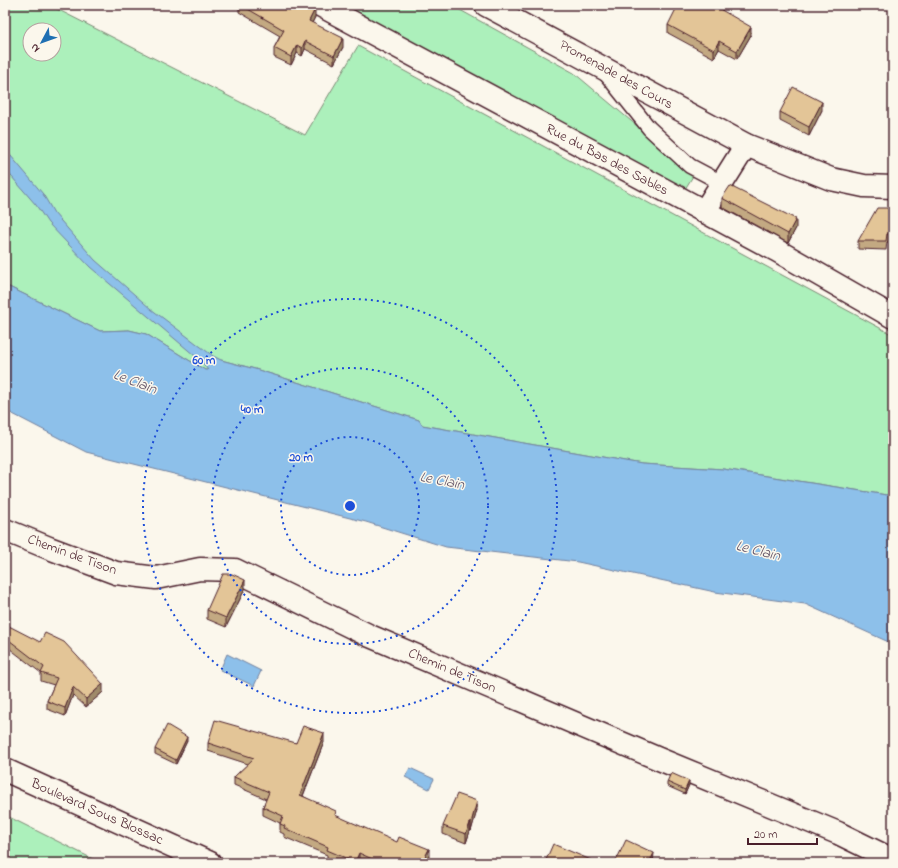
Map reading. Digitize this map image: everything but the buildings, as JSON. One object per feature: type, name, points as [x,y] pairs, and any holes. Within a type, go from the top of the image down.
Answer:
[{"type":"street","name":"Rue du Bas des Sables","points":[[320,5],[704,212],[893,318]]},
{"type":"street","name":"Promenade des Cours","points":[[486,5],[600,68],[746,145],[831,180],[864,186],[893,187]]},
{"type":"street","points":[[704,212],[746,145]]},
{"type":"street","name":"Chemin de Tison","points":[[5,530],[49,548],[116,572],[156,578],[200,568],[235,570],[370,636],[816,824],[893,860]]},
{"type":"street","name":"Boulevard Sous Blossac","points":[[5,770],[210,863]]},
{"type":"lane","points":[[600,68],[650,128],[690,166],[722,183]]},
{"type":"green space","points":[[5,5],[49,5],[305,135],[358,46],[893,335],[893,496],[723,469],[642,464],[422,425],[419,420],[255,369],[221,360],[208,370],[205,370],[146,334],[129,330],[100,331],[5,285]]},
{"type":"green space","points":[[341,5],[451,5],[574,73],[687,168],[693,176],[685,189]]},
{"type":"green space","points":[[5,815],[101,863],[5,863]]},
{"type":"water","name":"Le Clain","points":[[5,149],[43,194],[54,213],[95,260],[151,309],[213,356],[221,360],[255,369],[419,420],[422,425],[642,464],[723,469],[893,496],[893,644],[805,604],[715,592],[578,562],[446,547],[366,522],[86,452],[5,410],[5,285],[100,331],[129,330],[146,334],[205,370],[208,370],[201,361],[90,267],[48,223],[36,205],[5,169]]},
{"type":"water","points":[[227,654],[261,671],[254,686],[220,670]]},
{"type":"water","points":[[410,768],[434,779],[429,789],[405,777]]}]
